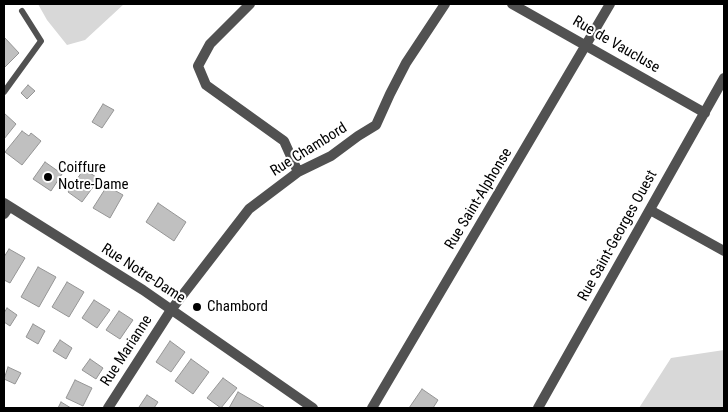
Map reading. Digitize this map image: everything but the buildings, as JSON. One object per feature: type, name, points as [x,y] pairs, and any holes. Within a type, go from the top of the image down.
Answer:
[{"type":"street","points":[[250,4],[210,44],[198,66],[206,85],[284,141],[298,172]]},
{"type":"street","name":"Rue Chambord","points":[[171,310],[249,209],[298,172],[331,156],[376,125],[406,63],[445,4]]},
{"type":"street","name":"Rue de Vaucluse","points":[[512,4],[704,113]]},
{"type":"street","name":"Rue Saint-Alphonse","points":[[372,408],[610,4]]},
{"type":"street","name":"Rue Saint-Georges Ouest","points":[[538,408],[724,78]]},
{"type":"street","name":"Rue Notre-Dame","points":[[5,208],[143,290],[310,408]]},
{"type":"street","points":[[650,210],[724,251]]},
{"type":"street","name":"Rue Marianne","points":[[108,408],[171,310]]},
{"type":"lane","points":[[4,92],[41,41],[22,11]]},
{"type":"shaded area","points":[[38,4],[124,4],[85,40],[67,45],[47,20]]},
{"type":"shaded area","points":[[724,350],[724,408],[639,408],[671,358]]},
{"type":"place","name":"Coiffure Notre-Dame","points":[[48,177]]},
{"type":"place","name":"Chambord","points":[[197,307]]}]
